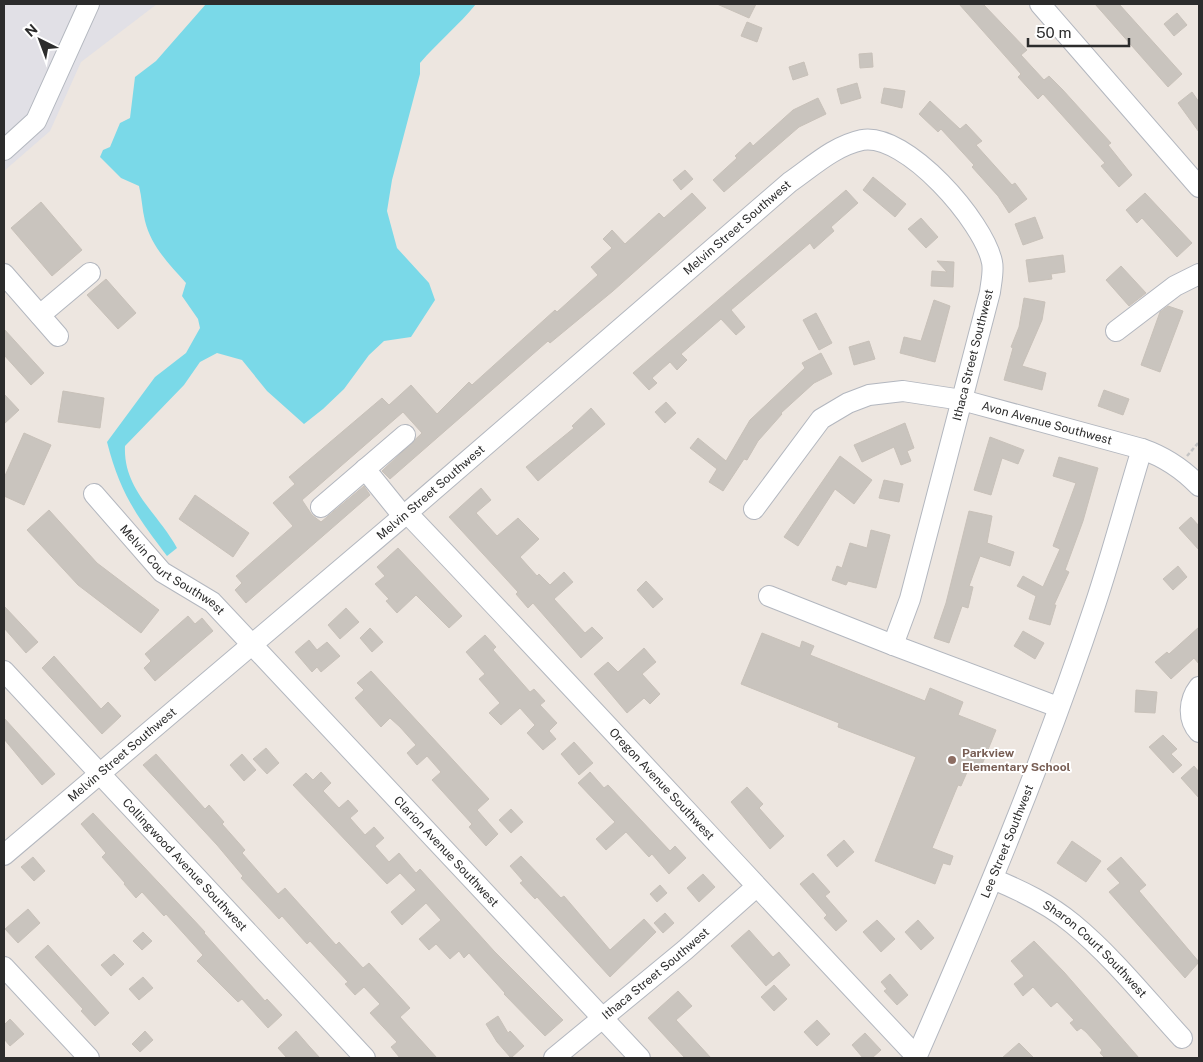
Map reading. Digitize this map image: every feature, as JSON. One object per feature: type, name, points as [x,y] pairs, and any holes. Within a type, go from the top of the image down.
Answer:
[{"type":"street","points":[[4,150],[36,122],[89,4]]},
{"type":"street","points":[[1040,4],[1199,187]]},
{"type":"street","name":"Ithaca Street Southwest","points":[[864,140],[885,143],[909,155],[937,181],[961,205],[980,232],[992,262],[990,292],[910,599],[893,645]]},
{"type":"street","name":"Melvin Street Southwest","points":[[4,855],[99,772],[405,515],[790,182],[834,150],[864,140]]},
{"type":"street","points":[[40,316],[90,273]]},
{"type":"street","points":[[4,274],[58,336]]},
{"type":"street","points":[[1116,331],[1175,286],[1199,274]]},
{"type":"street","name":"Avon Avenue Southwest","points":[[754,509],[821,419],[848,403],[869,395],[903,391],[962,400],[1142,449],[1163,456],[1188,474],[1199,486]]},
{"type":"street","points":[[321,507],[405,435]]},
{"type":"street","name":"Lee Street Southwest","points":[[917,1058],[993,879],[1058,707],[1095,605],[1142,449]]},
{"type":"street","name":"Oregon Avenue Southwest","points":[[365,469],[405,515],[543,655],[756,887],[917,1058]]},
{"type":"street","name":"Melvin Court Southwest","points":[[94,494],[162,572],[212,602],[252,644]]},
{"type":"street","points":[[769,596],[1058,707]]},
{"type":"street","name":"Clarion Avenue Southwest","points":[[252,644],[640,1058]]},
{"type":"street","name":"Collingwood Avenue Southwest","points":[[4,671],[365,1058]]},
{"type":"street","points":[[1199,687],[1191,703],[1191,714],[1199,732]]},
{"type":"street","name":"Sharon Court Southwest","points":[[993,879],[1030,895],[1073,924],[1107,956],[1182,1038]]},
{"type":"street","name":"Ithaca Street Southwest","points":[[554,1058],[756,887]]},
{"type":"street","points":[[4,967],[89,1058]]},
{"type":"path","points":[[1186,456],[1199,442]]},
{"type":"shaded area","points":[[4,4],[157,4],[81,62],[50,131],[4,171]]},
{"type":"water","points":[[206,4],[476,4],[420,63],[420,74],[392,180],[387,211],[397,248],[429,283],[435,300],[411,337],[384,341],[369,355],[344,389],[304,424],[267,391],[242,360],[217,353],[200,362],[184,385],[125,446],[126,462],[136,488],[177,548],[167,556],[130,503],[118,476],[107,442],[155,377],[186,353],[200,328],[198,319],[182,296],[186,283],[161,254],[148,230],[139,186],[121,178],[100,157],[103,150],[110,147],[120,123],[130,118],[135,77],[156,61]]},
{"type":"building","points":[[717,4],[756,4],[749,18]]},
{"type":"building","points":[[959,4],[983,4],[1027,50],[1021,55],[1044,80],[1049,76],[1111,143],[1108,145],[1132,175],[1119,187],[1101,166],[1105,163],[1043,94],[1038,99],[1018,77],[1021,74]]},
{"type":"building","points":[[1095,4],[1119,4],[1182,74],[1168,87]]},
{"type":"building","points":[[1177,13],[1187,25],[1174,36],[1164,24]]},
{"type":"building","points":[[747,22],[762,28],[757,42],[741,36]]},
{"type":"building","points":[[872,53],[873,67],[860,68],[859,54]]},
{"type":"building","points":[[804,62],[808,75],[793,80],[789,67]]},
{"type":"building","points":[[857,83],[861,98],[841,104],[837,89]]},
{"type":"building","points":[[884,88],[905,91],[902,108],[881,103]]},
{"type":"building","points":[[1192,92],[1199,102],[1199,132],[1178,103]]},
{"type":"building","points":[[818,98],[826,114],[799,127],[724,192],[713,180],[737,158],[735,156],[750,142],[753,146],[793,110]]},
{"type":"building","points":[[930,101],[960,129],[966,124],[982,141],[976,145],[1012,185],[1015,183],[1027,199],[1009,213],[998,196],[972,167],[974,165],[941,129],[938,132],[919,114]]},
{"type":"building","points":[[685,170],[693,179],[681,190],[673,180]]},
{"type":"building","points":[[873,177],[906,204],[895,217],[863,190]]},
{"type":"building","points":[[846,190],[858,203],[831,227],[834,231],[814,249],[810,243],[731,310],[745,327],[736,335],[721,319],[681,354],[687,360],[677,370],[670,362],[652,378],[657,383],[649,390],[633,373]]},
{"type":"building","points":[[692,193],[706,208],[613,291],[550,343],[548,341],[390,479],[382,471],[422,433],[403,412],[302,500],[312,515],[321,522],[364,486],[370,495],[246,603],[235,590],[242,583],[236,576],[293,526],[273,503],[295,484],[289,477],[382,398],[389,405],[411,385],[437,414],[469,382],[472,385],[555,310],[557,312],[598,275],[591,267],[612,248],[603,239],[612,230],[625,244],[659,213],[664,218]]},
{"type":"building","points":[[1145,193],[1192,243],[1177,257],[1142,218],[1137,223],[1126,210]]},
{"type":"building","points":[[41,202],[82,250],[52,276],[11,228]]},
{"type":"building","points":[[1035,217],[1043,238],[1023,245],[1015,224]]},
{"type":"building","points":[[921,218],[938,237],[926,248],[908,229]]},
{"type":"building","points":[[1063,255],[1065,272],[1051,274],[1052,279],[1029,282],[1026,260]]},
{"type":"building","points":[[937,261],[954,262],[953,287],[931,286],[932,271],[947,272]]},
{"type":"building","points":[[1121,266],[1146,293],[1129,306],[1106,280]]},
{"type":"building","points":[[106,279],[136,313],[118,329],[87,295]]},
{"type":"building","points":[[1024,298],[1045,302],[1042,320],[1022,366],[1046,373],[1042,390],[1004,380],[1013,348],[1011,347],[1019,327]]},
{"type":"building","points":[[934,300],[950,306],[935,362],[900,353],[904,337],[921,341]]},
{"type":"building","points":[[1168,306],[1183,311],[1160,372],[1141,365],[1160,312]]},
{"type":"building","points":[[816,313],[832,343],[819,350],[803,320]]},
{"type":"building","points":[[4,329],[44,373],[31,385],[4,355]]},
{"type":"building","points":[[869,341],[875,359],[854,365],[849,347]]},
{"type":"building","points":[[821,353],[832,374],[814,383],[781,413],[758,441],[747,460],[744,459],[723,491],[709,482],[717,469],[690,448],[698,438],[726,461],[750,420],[805,368],[802,363]]},
{"type":"building","points":[[1104,390],[1129,399],[1123,415],[1098,406]]},
{"type":"building","points":[[63,391],[104,398],[100,428],[58,422]]},
{"type":"building","points":[[4,394],[19,410],[4,424]]},
{"type":"building","points":[[666,402],[676,413],[665,423],[655,412]]},
{"type":"building","points":[[591,408],[605,424],[538,481],[526,467],[574,428],[572,426]]},
{"type":"building","points":[[905,423],[914,448],[907,451],[911,461],[901,465],[894,447],[862,462],[854,445]]},
{"type":"building","points":[[24,433],[51,445],[24,505],[4,496],[4,478]]},
{"type":"building","points":[[990,437],[1024,450],[1018,464],[1002,458],[991,495],[974,490]]},
{"type":"building","points":[[840,456],[872,480],[854,504],[835,489],[798,546],[784,537]]},
{"type":"building","points":[[1059,457],[1098,468],[1083,521],[1065,570],[1069,572],[1054,605],[1056,605],[1050,625],[1029,619],[1036,596],[1017,586],[1023,576],[1043,587],[1060,549],[1053,546],[1076,483],[1053,476]]},
{"type":"building","points":[[884,480],[903,484],[899,502],[879,498]]},
{"type":"building","points":[[481,488],[491,500],[476,513],[497,536],[518,518],[539,539],[520,557],[537,576],[539,574],[550,585],[564,572],[573,582],[554,599],[585,633],[592,627],[603,638],[581,658],[533,603],[528,608],[516,594],[518,592],[449,517]]},
{"type":"building","points":[[195,495],[249,533],[233,557],[179,519]]},
{"type":"building","points":[[49,510],[97,563],[159,610],[141,633],[78,585],[27,530]]},
{"type":"building","points":[[969,511],[992,516],[987,543],[1014,552],[1010,566],[980,556],[969,586],[973,587],[968,608],[962,606],[949,643],[934,638],[946,603]]},
{"type":"building","points":[[1191,517],[1199,526],[1199,550],[1179,528]]},
{"type":"building","points":[[871,530],[890,535],[876,588],[848,581],[846,585],[832,580],[837,566],[842,568],[850,543],[867,548]]},
{"type":"building","points":[[398,548],[462,616],[449,628],[416,595],[397,613],[386,601],[389,599],[375,584],[385,576],[377,567]]},
{"type":"building","points":[[1178,566],[1187,577],[1173,590],[1163,579]]},
{"type":"building","points":[[646,581],[663,599],[653,608],[637,590]]},
{"type":"building","points":[[4,606],[38,642],[26,653],[4,628]]},
{"type":"building","points":[[346,608],[359,622],[340,639],[328,625]]},
{"type":"building","points":[[188,616],[195,624],[202,618],[213,631],[155,681],[144,668],[151,661],[145,654]]},
{"type":"building","points":[[1199,627],[1199,664],[1194,658],[1171,679],[1155,662],[1167,652],[1169,654]]},
{"type":"building","points":[[370,628],[383,642],[372,652],[360,638]]},
{"type":"building","points":[[1023,631],[1044,643],[1035,659],[1014,646]]},
{"type":"building","name":"Parkview Elementary School","points":[[762,633],[800,648],[802,641],[814,646],[810,655],[925,701],[930,688],[963,702],[958,715],[996,730],[981,767],[971,763],[961,786],[958,785],[932,848],[953,856],[950,865],[943,863],[935,884],[875,861],[916,757],[838,727],[839,723],[741,684]]},
{"type":"building","points":[[485,635],[496,647],[493,650],[530,692],[534,689],[545,701],[540,705],[557,723],[549,731],[556,739],[543,750],[527,733],[535,725],[520,708],[501,725],[489,713],[500,703],[479,679],[485,674],[466,652]]},
{"type":"building","points":[[309,640],[317,650],[327,642],[340,656],[321,672],[317,667],[312,672],[295,652]]},
{"type":"building","points":[[644,648],[656,662],[642,674],[660,694],[650,704],[644,698],[627,713],[594,674],[608,662],[618,672]]},
{"type":"building","points":[[54,656],[101,709],[108,702],[121,716],[102,734],[42,668]]},
{"type":"building","points":[[371,671],[489,799],[477,810],[498,834],[486,846],[469,827],[472,824],[432,780],[441,772],[427,756],[417,765],[407,753],[416,745],[400,727],[390,718],[381,727],[355,698],[364,690],[357,683]]},
{"type":"building","points":[[1136,690],[1157,692],[1155,713],[1135,712]]},
{"type":"building","points":[[4,718],[55,774],[42,785],[4,739]]},
{"type":"building","points":[[1163,735],[1177,749],[1171,754],[1182,765],[1173,773],[1149,747]]},
{"type":"building","points":[[574,742],[593,763],[579,775],[561,754]]},
{"type":"building","points":[[266,748],[279,763],[267,774],[253,759]]},
{"type":"building","points":[[156,754],[205,809],[209,805],[224,822],[222,824],[245,850],[242,853],[278,894],[285,888],[336,945],[339,942],[363,968],[369,963],[410,1008],[400,1017],[437,1058],[400,1058],[391,1047],[397,1042],[370,1013],[380,1004],[364,987],[355,995],[345,984],[348,982],[310,941],[307,944],[282,916],[279,919],[241,878],[243,876],[217,845],[143,765]]},
{"type":"building","points":[[242,754],[256,770],[244,781],[230,765]]},
{"type":"building","points":[[1194,766],[1199,772],[1199,798],[1181,778]]},
{"type":"building","points":[[321,772],[331,783],[323,791],[339,808],[348,800],[358,811],[350,818],[365,835],[374,827],[384,838],[375,846],[389,862],[399,853],[416,873],[420,869],[494,951],[563,1020],[545,1036],[504,994],[469,953],[464,958],[459,951],[450,959],[436,944],[429,950],[419,939],[441,920],[426,903],[402,925],[391,912],[416,890],[400,873],[387,884],[293,785],[306,773],[313,780]]},
{"type":"building","points":[[590,772],[604,788],[608,785],[670,851],[675,846],[686,858],[669,874],[652,854],[649,857],[626,832],[606,850],[596,839],[615,822],[578,783]]},
{"type":"building","points":[[747,787],[763,804],[759,808],[784,836],[770,849],[731,802]]},
{"type":"building","points":[[511,809],[523,822],[511,833],[499,820]]},
{"type":"building","points":[[93,813],[205,932],[265,1001],[267,999],[282,1015],[268,1028],[242,999],[238,1002],[197,961],[203,955],[166,914],[164,916],[142,892],[136,898],[102,857],[106,853],[81,824]]},
{"type":"building","points":[[844,840],[854,852],[837,867],[827,855]]},
{"type":"building","points":[[1072,841],[1101,861],[1086,882],[1057,863]]},
{"type":"building","points":[[521,856],[561,898],[564,896],[610,950],[644,919],[656,932],[610,977],[537,897],[535,899],[520,883],[523,881],[510,866]]},
{"type":"building","points":[[33,857],[45,871],[34,881],[21,867]]},
{"type":"building","points":[[1121,857],[1146,885],[1139,891],[1199,962],[1185,978],[1109,892],[1120,883],[1107,869]]},
{"type":"building","points":[[813,873],[830,892],[825,896],[847,921],[836,931],[824,918],[827,915],[800,884]]},
{"type":"building","points":[[703,874],[715,887],[699,902],[687,888]]},
{"type":"building","points":[[660,885],[667,893],[657,902],[650,894]]},
{"type":"building","points":[[28,909],[40,923],[18,943],[5,929]]},
{"type":"building","points":[[665,913],[674,923],[663,933],[654,923]]},
{"type":"building","points":[[877,920],[895,939],[881,952],[863,932]]},
{"type":"building","points":[[918,920],[934,938],[921,950],[905,932]]},
{"type":"building","points":[[749,930],[773,957],[779,952],[790,965],[766,986],[731,946]]},
{"type":"building","points":[[143,932],[152,941],[142,950],[133,941]]},
{"type":"building","points":[[1034,941],[1064,972],[1139,1058],[1105,1058],[1100,1053],[1102,1050],[1086,1032],[1081,1028],[1077,1031],[1070,1023],[1074,1020],[1057,1002],[1051,1007],[1033,987],[1023,996],[1014,984],[1024,976],[1011,961]]},
{"type":"building","points":[[48,945],[109,1013],[95,1026],[81,1011],[83,1009],[35,957]]},
{"type":"building","points":[[114,954],[124,964],[111,976],[101,965]]},
{"type":"building","points":[[890,974],[908,995],[897,1005],[884,991],[887,989],[881,982]]},
{"type":"building","points":[[143,977],[153,988],[139,1000],[129,989]]},
{"type":"building","points":[[774,985],[787,999],[774,1011],[761,997]]},
{"type":"building","points":[[678,991],[692,1006],[676,1020],[711,1058],[685,1058],[648,1018]]},
{"type":"building","points":[[498,1016],[508,1033],[510,1031],[524,1046],[511,1058],[497,1042],[486,1024]]},
{"type":"building","points":[[10,1019],[24,1034],[10,1046],[4,1039],[4,1025]]},
{"type":"building","points":[[817,1020],[830,1034],[817,1046],[804,1032]]},
{"type":"building","points":[[145,1031],[153,1040],[140,1052],[132,1044]]},
{"type":"building","points":[[296,1031],[320,1058],[287,1058],[278,1048]]},
{"type":"building","points":[[865,1033],[881,1050],[872,1058],[863,1058],[852,1045]]},
{"type":"building","points":[[1019,1043],[1034,1058],[1002,1058]]},
{"type":"place","name":"Parkview Elementary School","points":[[952,760]]}]
